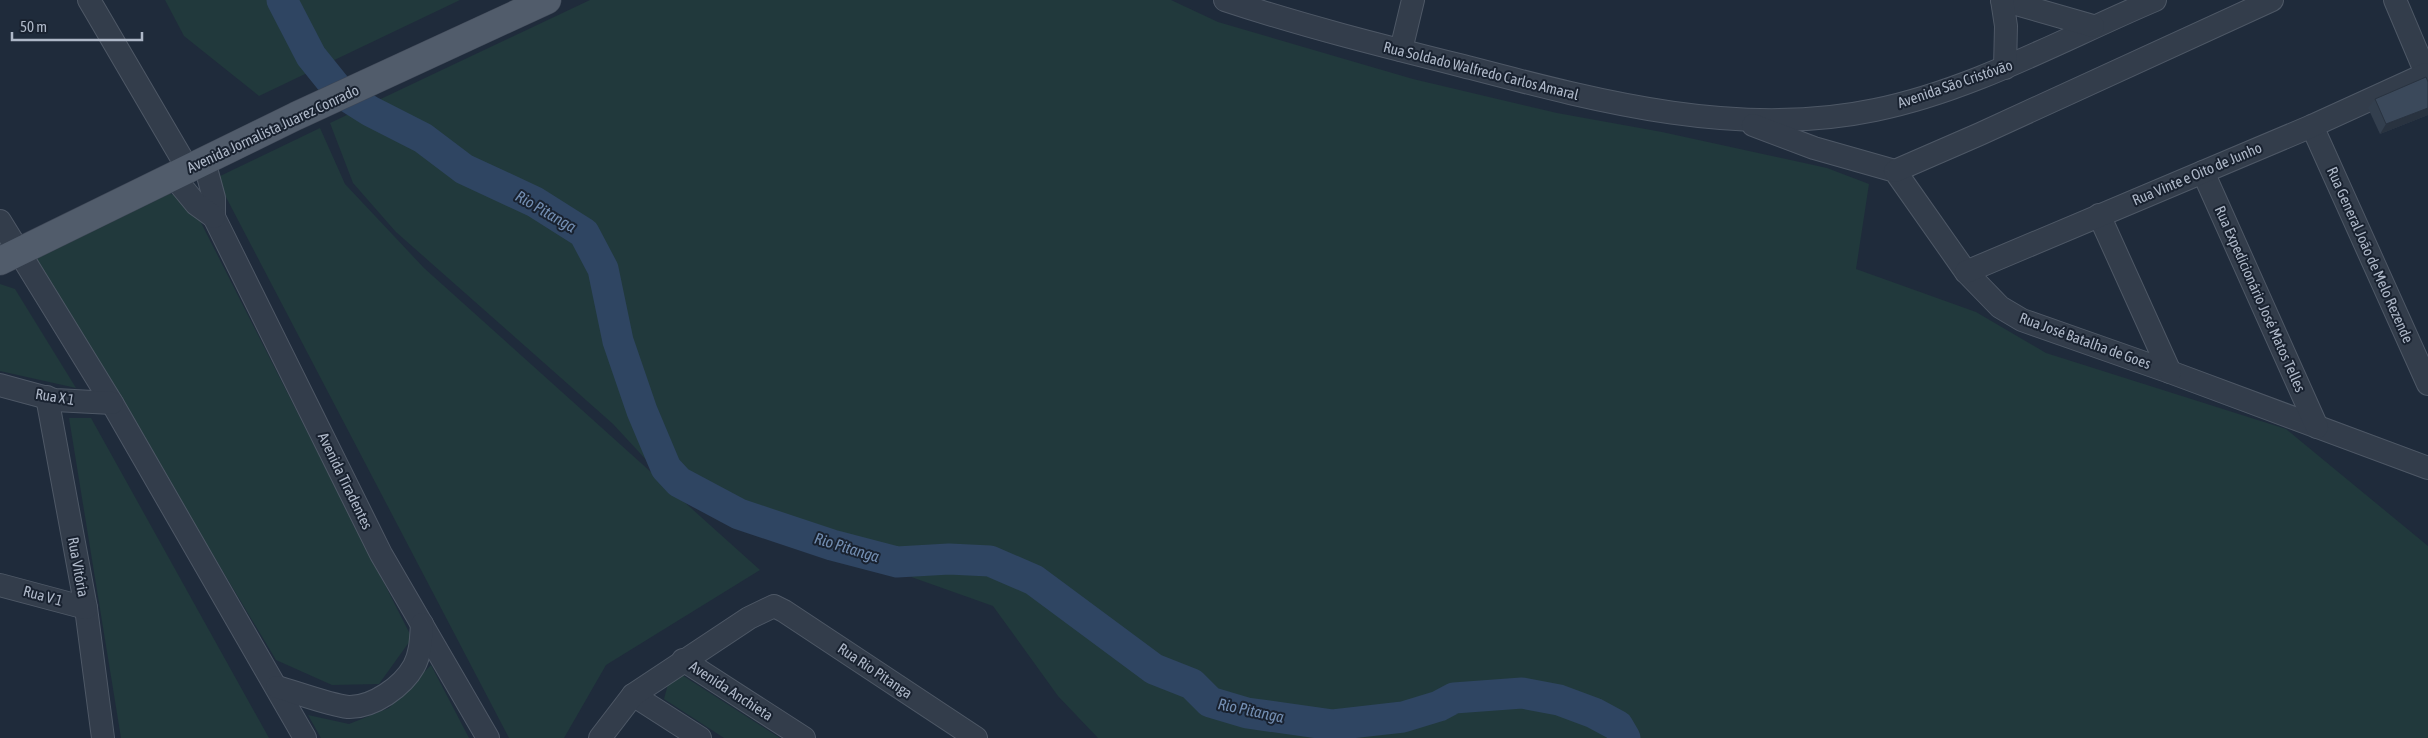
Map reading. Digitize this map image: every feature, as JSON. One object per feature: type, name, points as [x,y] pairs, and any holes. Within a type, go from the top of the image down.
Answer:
[{"type":"main road","name":"Avenida Jornalista Juarez Conrado","points":[[9,257],[296,116],[389,75],[547,0]]},
{"type":"street","points":[[89,0],[188,169]]},
{"type":"street","name":"Rua Soldado Walfredo Carlos Amaral","points":[[1224,0],[1296,23],[1584,98],[1742,121]]},
{"type":"street","points":[[1401,50],[1413,0]]},
{"type":"street","points":[[2006,68],[2006,26],[2002,0],[2093,26]]},
{"type":"street","name":"Avenida São Cristóvão","points":[[1742,121],[1833,118],[1907,102],[2006,68],[2093,26],[2155,0]]},
{"type":"street","points":[[1742,121],[1814,148],[1894,170],[1980,134],[2272,0]]},
{"type":"street","points":[[2399,1],[2427,76]]},
{"type":"street","name":"Rua Vinte e Oito de Junho","points":[[1966,272],[2427,76]]},
{"type":"street","points":[[1833,118],[1829,126],[1830,134],[1836,144],[1852,159]]},
{"type":"street","name":"Rua General João de Melo Rezende","points":[[2312,126],[2428,384]]},
{"type":"street","name":"Avenida Tiradentes","points":[[188,169],[214,198],[214,218]]},
{"type":"street","name":"Avenida Tiradentes","points":[[188,169],[196,204],[214,218],[381,554],[488,738]]},
{"type":"street","name":"Rua José Batalha de Goes","points":[[1894,170],[1966,272],[2000,306],[2022,320],[2170,372],[2428,468]]},
{"type":"street","name":"Rua Expedicionário José Matos Telles","points":[[2203,172],[2317,427]]},
{"type":"street","points":[[2100,216],[2170,372]]},
{"type":"street","points":[[0,221],[9,257],[112,403],[306,738]]},
{"type":"street","name":"Rua X 1","points":[[0,385],[47,397],[112,403]]},
{"type":"street","name":"Rua Vitória","points":[[47,397],[86,608],[103,738]]},
{"type":"street","name":"Rua V 1","points":[[0,584],[86,608]]},
{"type":"street","name":"Rua Rio Pitanga","points":[[683,660],[757,612],[774,606],[976,738]]},
{"type":"street","points":[[277,687],[348,707],[368,704],[386,697],[414,667],[420,650],[422,624]]},
{"type":"street","points":[[600,738],[633,695],[683,660]]},
{"type":"street","name":"Avenida Anchieta","points":[[683,660],[804,738]]},
{"type":"street","points":[[633,695],[700,738]]},
{"type":"green space","points":[[165,0],[460,0],[259,96],[184,36]]},
{"type":"green space","points":[[590,0],[1171,0],[1218,22],[1413,79],[1557,113],[1662,132],[1827,168],[1869,184],[1856,269],[1976,312],[2046,353],[2286,429],[2428,546],[2428,738],[1098,738],[1058,696],[993,606],[900,573],[782,541],[676,492],[613,424],[396,232],[353,183],[330,123]]},
{"type":"green space","points":[[320,128],[345,184],[424,268],[760,570],[606,665],[564,738],[509,738],[216,178]]},
{"type":"green space","points":[[167,193],[189,199],[412,638],[379,684],[332,685],[276,660],[35,258]]},
{"type":"green space","points":[[0,284],[15,289],[76,388],[0,371]]},
{"type":"green space","points":[[69,418],[91,418],[269,738],[121,738]]},
{"type":"green space","points":[[431,665],[469,738],[321,738],[308,715],[349,724],[389,708]]},
{"type":"green space","points":[[682,675],[780,738],[724,738],[664,699],[668,684]]},
{"type":"building","points":[[2426,77],[2428,82],[2428,108],[2386,124],[2375,99]]},
{"type":"waterway","name":"Rio Pitanga","points":[[282,0],[311,56],[340,92],[370,111],[423,138],[464,169],[535,202],[584,233],[603,269],[618,341],[642,411],[666,468],[679,482],[739,514],[832,545],[897,562],[949,559],[990,561],[1034,580],[1154,669],[1192,684],[1210,702],[1247,713],[1333,725],[1403,717],[1439,706],[1454,698],[1522,693],[1559,700],[1594,713],[1618,726],[1625,738]]}]
